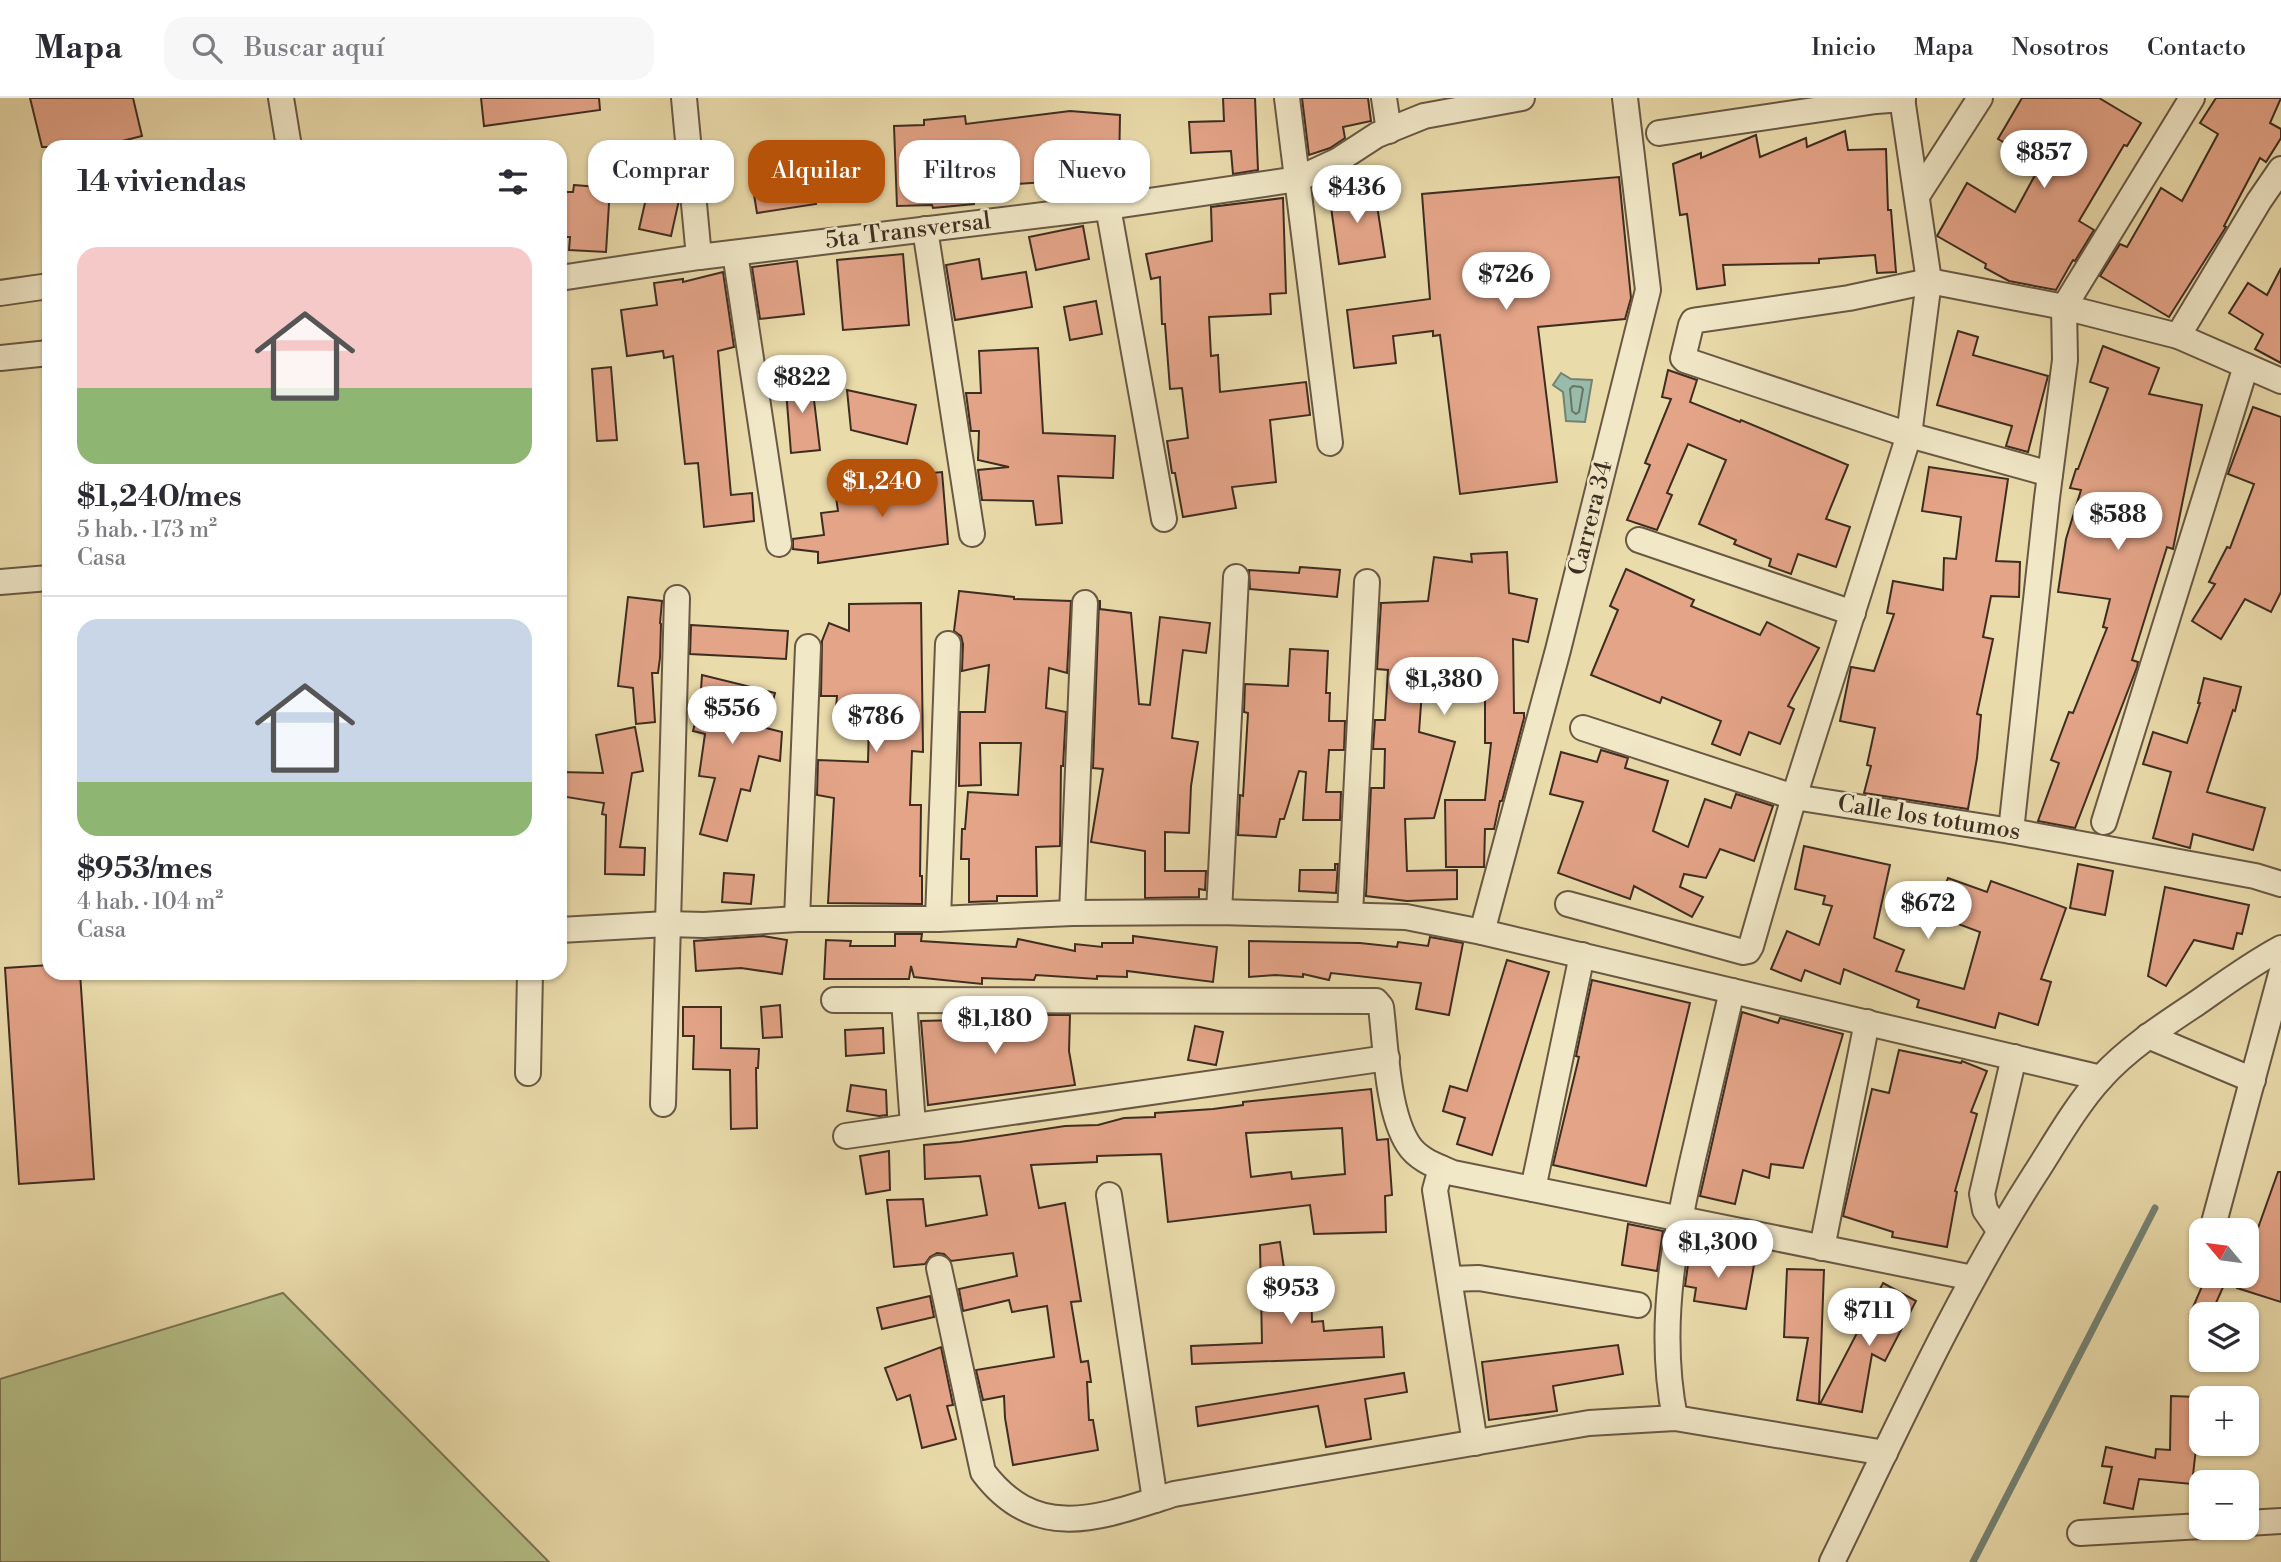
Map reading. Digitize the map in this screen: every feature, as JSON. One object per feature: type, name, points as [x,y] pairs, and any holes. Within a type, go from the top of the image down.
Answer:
[{"type":"street","points":[[281,98],[288,140]]},
{"type":"street","points":[[684,98],[699,257]]},
{"type":"street","points":[[1287,98],[1330,443]]},
{"type":"street","points":[[1384,98],[1389,131]]},
{"type":"street","name":"5ta Transversal","points":[[567,277],[699,257],[1108,207],[1298,179],[1337,161],[1377,135],[1424,116],[1522,98]]},
{"type":"street","name":"Carrera 34","points":[[1482,932],[1559,650],[1648,290],[1625,98]]},
{"type":"street","points":[[1917,196],[1980,98]]},
{"type":"street","points":[[2011,831],[2065,359],[2064,307],[2192,98]]},
{"type":"street","points":[[1568,904],[1748,951],[1909,435],[1929,281],[1903,99],[1659,133]]},
{"type":"street","points":[[2178,337],[2281,169]]},
{"type":"street","points":[[1108,207],[1164,519]]},
{"type":"street","points":[[925,229],[972,534]]},
{"type":"street","points":[[735,253],[779,544]]},
{"type":"street","points":[[2050,474],[1909,435],[1688,361],[1684,358],[1693,321],[1849,299],[1929,281],[2064,307],[2178,337],[2281,381]]},
{"type":"street","points":[[0,293],[42,287]]},
{"type":"street","points":[[0,358],[42,354]]},
{"type":"street","points":[[2104,822],[2246,366]]},
{"type":"street","points":[[1639,540],[1853,613]]},
{"type":"street","points":[[1219,912],[1236,577]]},
{"type":"street","points":[[0,582],[42,579]]},
{"type":"street","points":[[1350,914],[1367,582]]},
{"type":"street","points":[[663,1104],[677,598]]},
{"type":"street","points":[[1072,913],[1085,603]]},
{"type":"street","points":[[938,919],[948,644]]},
{"type":"street","points":[[797,919],[808,647]]},
{"type":"street","name":"Calle los totumos","points":[[1583,728],[1794,797],[2011,831],[2255,876],[2281,884]]},
{"type":"street","points":[[567,930],[797,919],[938,919],[1072,913],[1219,912],[1406,917],[1582,955],[2101,1078]]},
{"type":"street","points":[[1832,1562],[1905,1407],[1999,1230],[2101,1078],[2148,1036],[2258,960],[2281,948]]},
{"type":"street","points":[[1533,1189],[1582,955]]},
{"type":"street","points":[[2215,1218],[2281,974]]},
{"type":"street","points":[[528,1073],[530,980]]},
{"type":"street","points":[[1675,1418],[1669,1390],[1668,1292],[1679,1219],[1732,991]]},
{"type":"street","points":[[834,1000],[1368,999],[1376,1001],[1381,1007],[1394,1114],[1409,1146],[1429,1163],[1453,1173],[1973,1278]]},
{"type":"street","points":[[904,1000],[913,1126]]},
{"type":"street","points":[[1822,1248],[1867,1022]]},
{"type":"street","points":[[2148,1036],[2252,1080]]},
{"type":"street","points":[[1999,1230],[1985,1210],[1982,1194],[2014,1057]]},
{"type":"street","points":[[846,1136],[1387,1058]]},
{"type":"street","points":[[1441,1168],[1435,1190],[1475,1443]]},
{"type":"street","points":[[1109,1195],[1155,1500]]},
{"type":"street","points":[[939,1268],[983,1472],[997,1491],[1012,1503],[1039,1517],[1080,1519],[1129,1509],[1174,1494],[1589,1423],[1675,1418],[1885,1453]]},
{"type":"street","points":[[1450,1279],[1479,1278],[1638,1305]]},
{"type":"street","points":[[2259,1522],[2281,1521]]},
{"type":"street","points":[[2080,1533],[2189,1527]]},
{"type":"green space","points":[[283,1293],[549,1562],[0,1562],[0,1379]]},
{"type":"water","points":[[1561,373],[1571,379],[1592,380],[1585,422],[1566,421],[1563,392],[1553,385]]},
{"type":"building","points":[[30,98],[133,98],[142,136],[126,140],[42,140],[42,147]]},
{"type":"building","points":[[481,98],[599,98],[600,110],[484,126]]},
{"type":"building","points":[[1223,98],[1255,98],[1258,170],[1233,174],[1231,151],[1191,153],[1189,122],[1224,121]]},
{"type":"building","points":[[1302,98],[1368,98],[1371,121],[1343,127],[1345,138],[1330,148],[1309,155]]},
{"type":"building","points":[[2022,98],[2099,98],[2141,123],[2127,146],[2124,145],[2079,221],[2094,230],[2056,290],[2009,281],[1985,268],[1986,264],[1937,236],[1967,183],[2015,212],[2041,164],[1998,139]]},
{"type":"building","points":[[2216,98],[2281,98],[2270,123],[2281,129],[2281,138],[2266,162],[2260,158],[2224,226],[2226,227],[2169,317],[2100,276],[2120,244],[2127,247],[2161,188],[2182,201],[2218,134],[2200,123]]},
{"type":"building","points":[[1070,111],[1120,115],[1120,140],[1034,140],[1034,183],[1020,184],[1020,140],[899,140],[899,203],[974,204],[933,208],[932,205],[897,206],[894,126],[924,125],[924,120],[965,116],[966,124]]},
{"type":"building","points":[[1845,131],[1848,150],[1886,149],[1888,210],[1891,210],[1896,272],[1877,273],[1875,255],[1819,259],[1819,263],[1723,265],[1725,285],[1697,289],[1687,214],[1680,215],[1673,164],[1701,153],[1701,158],[1756,135],[1760,157],[1806,138],[1807,147]]},
{"type":"building","points":[[1619,177],[1631,298],[1625,319],[1538,327],[1557,482],[1460,494],[1440,335],[1433,336],[1433,331],[1393,336],[1396,363],[1354,368],[1347,310],[1430,299],[1422,194]]},
{"type":"building","points":[[574,185],[588,186],[588,203],[609,203],[606,252],[569,250],[567,192],[573,192]]},
{"type":"building","points":[[1374,186],[1385,257],[1339,264],[1329,193]]},
{"type":"building","points":[[1283,198],[1286,293],[1270,294],[1271,314],[1209,317],[1211,356],[1218,355],[1220,392],[1306,382],[1310,415],[1270,420],[1276,482],[1232,487],[1236,508],[1183,517],[1167,441],[1188,438],[1182,388],[1170,389],[1165,324],[1162,324],[1160,277],[1151,279],[1146,254],[1212,241],[1211,207]]},
{"type":"building","points":[[645,203],[678,203],[671,236],[639,229]]},
{"type":"building","points":[[755,203],[816,203],[816,204],[757,213]]},
{"type":"building","points":[[1083,226],[1089,259],[1036,270],[1029,237]]},
{"type":"building","points":[[903,254],[909,325],[843,330],[837,260]]},
{"type":"building","points":[[979,259],[982,279],[1026,272],[1032,307],[955,320],[946,265]]},
{"type":"building","points":[[797,261],[804,314],[760,319],[752,267]]},
{"type":"building","points":[[2281,268],[2281,363],[2255,349],[2263,334],[2229,313],[2248,283],[2267,295]]},
{"type":"building","points":[[723,272],[734,347],[718,351],[731,495],[752,493],[754,521],[704,527],[698,463],[685,464],[673,356],[664,358],[663,351],[627,356],[621,310],[657,305],[654,283],[683,279],[683,282]]},
{"type":"building","points":[[1096,301],[1102,334],[1070,340],[1064,307]]},
{"type":"building","points":[[1958,331],[1978,337],[1973,355],[2048,376],[2028,452],[2006,446],[2012,426],[1937,405]]},
{"type":"building","points":[[2103,346],[2159,368],[2149,394],[2202,405],[2173,549],[2167,547],[2132,660],[2138,662],[2137,667],[2075,828],[2038,821],[2059,763],[2051,760],[2069,712],[2073,713],[2107,628],[2103,627],[2110,599],[2058,592],[2066,539],[2081,490],[2070,488],[2108,388],[2090,382]]},
{"type":"building","points":[[1038,348],[1043,433],[1115,436],[1113,478],[1058,476],[1062,523],[1036,525],[1033,501],[982,500],[978,470],[1009,467],[978,460],[979,431],[971,431],[966,393],[981,393],[979,351]]},
{"type":"building","points":[[611,367],[617,440],[597,441],[592,369]]},
{"type":"building","points":[[1668,370],[1697,380],[1690,402],[1740,422],[1741,420],[1848,465],[1826,519],[1850,527],[1836,567],[1798,554],[1791,574],[1769,566],[1771,559],[1734,544],[1736,540],[1699,524],[1726,460],[1688,444],[1667,493],[1672,495],[1657,530],[1627,520],[1650,465],[1645,463],[1671,399],[1662,397]]},
{"type":"building","points":[[811,375],[820,450],[791,453],[785,378]]},
{"type":"building","points":[[847,390],[916,405],[907,444],[851,430]]},
{"type":"building","points":[[2253,407],[2281,417],[2281,592],[2271,612],[2245,599],[2221,639],[2192,621],[2215,584],[2209,582],[2227,547],[2230,548],[2254,484],[2228,474]]},
{"type":"building","points":[[1929,467],[2008,479],[1996,561],[2020,562],[2019,597],[1991,596],[1983,637],[1993,639],[1977,714],[1981,715],[1977,758],[1968,809],[1864,793],[1871,766],[1867,765],[1875,728],[1840,721],[1851,667],[1874,671],[1894,614],[1887,613],[1893,581],[1943,590],[1944,558],[1956,559],[1961,517],[1922,511]]},
{"type":"building","points":[[942,472],[948,544],[818,563],[818,552],[793,549],[793,539],[824,535],[821,513],[838,511],[835,490],[866,485],[865,479]]},
{"type":"building","points":[[1507,552],[1509,593],[1537,599],[1528,642],[1513,639],[1514,713],[1524,713],[1524,718],[1494,829],[1485,829],[1484,867],[1446,867],[1445,800],[1485,800],[1491,743],[1485,743],[1485,700],[1474,700],[1474,696],[1422,691],[1419,732],[1455,742],[1434,818],[1405,819],[1407,871],[1457,870],[1457,899],[1407,901],[1366,896],[1371,788],[1384,788],[1385,749],[1373,749],[1375,720],[1385,720],[1388,670],[1377,669],[1381,603],[1428,601],[1434,557],[1472,562],[1471,554]]},
{"type":"building","points":[[1300,567],[1340,570],[1337,597],[1250,589],[1249,570],[1299,573]]},
{"type":"building","points":[[1626,569],[1694,600],[1691,606],[1760,635],[1767,622],[1819,648],[1788,706],[1794,709],[1780,744],[1749,732],[1740,755],[1712,744],[1721,721],[1662,697],[1660,703],[1591,675],[1618,610],[1610,606]]},
{"type":"building","points":[[959,591],[1014,599],[1071,601],[1067,673],[1049,668],[1046,708],[1066,712],[1061,766],[1060,846],[1036,847],[1037,896],[997,896],[997,901],[969,902],[969,859],[961,859],[962,829],[965,829],[968,792],[1018,795],[1021,743],[980,743],[981,785],[959,786],[960,712],[985,712],[989,665],[962,671],[963,644],[961,636],[954,631]]},
{"type":"building","points":[[628,597],[662,601],[658,673],[652,673],[655,722],[636,724],[633,688],[618,686]]},
{"type":"building","points":[[1099,601],[1100,609],[1131,613],[1139,704],[1150,705],[1160,617],[1210,623],[1206,653],[1183,650],[1172,738],[1198,742],[1191,786],[1189,833],[1165,832],[1165,871],[1206,871],[1205,890],[1199,889],[1199,897],[1145,898],[1145,851],[1091,842],[1103,769],[1093,768]]},
{"type":"building","points":[[921,603],[923,752],[912,751],[910,805],[921,805],[922,904],[828,903],[834,798],[817,795],[818,760],[868,762],[869,723],[835,720],[837,696],[821,696],[822,641],[829,623],[849,631],[849,604]]},
{"type":"building","points":[[691,625],[788,631],[786,659],[690,654]]},
{"type":"building","points":[[1290,649],[1328,651],[1326,693],[1330,693],[1329,721],[1345,721],[1344,750],[1329,750],[1326,792],[1341,792],[1340,820],[1303,820],[1306,772],[1299,771],[1284,819],[1280,819],[1276,837],[1238,835],[1248,713],[1244,712],[1245,684],[1288,686]]},
{"type":"building","points":[[702,675],[775,693],[766,728],[782,732],[780,761],[759,756],[750,791],[741,789],[727,841],[700,834],[715,778],[699,776],[705,734],[693,731],[700,704]]},
{"type":"building","points":[[2204,678],[2241,687],[2207,792],[2265,808],[2253,850],[2193,834],[2190,848],[2153,838],[2171,772],[2143,764],[2153,732],[2187,743],[2200,703]]},
{"type":"building","points":[[635,727],[643,771],[632,773],[620,847],[645,848],[644,875],[605,874],[606,815],[602,814],[604,803],[567,797],[567,772],[603,773],[596,735]]},
{"type":"building","points":[[1601,750],[1628,758],[1625,768],[1668,781],[1653,831],[1688,847],[1705,799],[1731,808],[1736,794],[1773,806],[1754,861],[1720,849],[1706,878],[1684,874],[1680,887],[1703,897],[1692,917],[1634,886],[1630,899],[1558,873],[1583,802],[1550,794],[1561,752],[1597,762]]},
{"type":"building","points":[[1804,846],[1890,865],[1874,938],[1904,950],[1896,971],[1964,989],[1980,932],[1934,915],[1948,878],[1987,892],[1991,881],[2066,908],[2041,979],[2051,982],[2038,1025],[1999,1013],[1995,1028],[1917,1007],[1919,1000],[1844,969],[1840,984],[1805,970],[1801,981],[1771,969],[1787,931],[1819,945],[1832,906],[1823,904],[1825,896],[1795,889]]},
{"type":"building","points":[[1335,864],[1338,864],[1336,893],[1299,891],[1300,870],[1335,870]]},
{"type":"building","points":[[2078,864],[2113,871],[2105,915],[2070,908]]},
{"type":"building","points":[[724,873],[754,875],[751,904],[722,902]]},
{"type":"building","points":[[2165,887],[2249,905],[2242,934],[2237,933],[2233,949],[2194,940],[2166,986],[2148,976]]},
{"type":"building","points":[[895,934],[922,934],[921,941],[1016,947],[1018,939],[1075,951],[1075,944],[1102,947],[1102,943],[1133,943],[1133,936],[1217,947],[1213,982],[1127,971],[1127,977],[1097,976],[1097,979],[1036,975],[1034,980],[982,978],[982,984],[914,977],[911,966],[909,979],[824,979],[826,940],[851,941],[850,946],[895,946]]},
{"type":"building","points":[[763,936],[787,940],[782,974],[741,968],[696,971],[694,941]]},
{"type":"building","points":[[1430,937],[1463,943],[1449,1015],[1416,1009],[1421,983],[1331,973],[1329,980],[1303,974],[1303,977],[1249,977],[1249,941],[1360,943],[1397,947],[1398,942],[1428,946]]},
{"type":"building","points":[[1507,960],[1549,972],[1492,1155],[1457,1144],[1465,1118],[1443,1111],[1450,1086],[1467,1091]]},
{"type":"building","points":[[42,965],[42,980],[80,980],[94,1179],[19,1184],[5,968]]},
{"type":"building","points":[[1592,980],[1690,1003],[1646,1186],[1553,1165],[1579,1057],[1576,1056]]},
{"type":"building","points":[[780,1005],[782,1037],[763,1038],[761,1007]]},
{"type":"building","points":[[683,1007],[721,1007],[721,1048],[759,1049],[756,1068],[757,1128],[731,1129],[730,1070],[693,1069],[694,1036],[683,1036]]},
{"type":"building","points":[[1742,1012],[1778,1023],[1780,1018],[1843,1034],[1803,1168],[1771,1164],[1769,1178],[1743,1170],[1735,1204],[1700,1196]]},
{"type":"building","points":[[1070,1015],[1069,1051],[1075,1085],[928,1105],[921,1021],[959,1020],[959,1016]]},
{"type":"building","points":[[1195,1026],[1223,1032],[1216,1065],[1188,1060]]},
{"type":"building","points":[[883,1028],[884,1053],[846,1056],[845,1030]]},
{"type":"building","points":[[1899,1050],[1961,1063],[1962,1061],[1987,1071],[1971,1112],[1977,1114],[1955,1191],[1957,1192],[1947,1247],[1892,1237],[1893,1232],[1843,1216],[1872,1089],[1889,1093]]},
{"type":"building","points":[[851,1085],[886,1090],[887,1115],[847,1111]]},
{"type":"building","points":[[1371,1089],[1377,1140],[1388,1139],[1392,1195],[1385,1196],[1386,1232],[1314,1234],[1310,1205],[1168,1222],[1161,1154],[1097,1156],[1097,1162],[1031,1165],[1039,1208],[1065,1203],[1081,1301],[1071,1302],[1081,1362],[1088,1361],[1091,1382],[1087,1382],[1089,1420],[1093,1420],[1098,1450],[1013,1465],[1004,1396],[983,1400],[976,1370],[1054,1357],[1047,1306],[1012,1312],[1009,1300],[963,1311],[959,1289],[1017,1276],[1013,1253],[951,1261],[944,1254],[937,1253],[925,1264],[894,1267],[887,1200],[923,1199],[926,1226],[987,1215],[980,1176],[925,1179],[924,1145],[1065,1126],[1098,1125],[1124,1118],[1155,1117],[1155,1113],[1243,1105],[1243,1102]],"holes":[[[1342,1128],[1345,1174],[1292,1179],[1291,1172],[1251,1177],[1246,1133]]]},
{"type":"building","points":[[889,1151],[890,1190],[866,1194],[860,1156]]},
{"type":"building","points":[[2278,1172],[2281,1172],[2281,1302],[2237,1288],[2259,1288],[2259,1225]]},
{"type":"building","points":[[1628,1224],[1663,1231],[1657,1271],[1622,1265]]},
{"type":"building","points":[[1692,1236],[1699,1238],[1696,1255],[1754,1265],[1746,1309],[1694,1301],[1696,1288],[1685,1286]]},
{"type":"building","points":[[1280,1242],[1286,1281],[1311,1280],[1312,1322],[1323,1321],[1324,1331],[1382,1327],[1384,1357],[1192,1364],[1191,1346],[1262,1343],[1260,1245]]},
{"type":"building","points":[[1787,1269],[1824,1270],[1819,1404],[1797,1400],[1808,1338],[1784,1337]]},
{"type":"building","points":[[1883,1283],[1916,1301],[1885,1361],[1872,1354],[1862,1412],[1820,1404]]},
{"type":"building","points":[[2201,1288],[2223,1288],[2216,1302],[2195,1302]]},
{"type":"building","points":[[930,1296],[934,1317],[882,1329],[877,1308]]},
{"type":"building","points":[[1618,1345],[1623,1374],[1553,1386],[1557,1411],[1489,1420],[1482,1362]]},
{"type":"building","points":[[941,1347],[953,1405],[947,1406],[956,1439],[922,1448],[910,1395],[897,1400],[885,1368]]},
{"type":"building","points":[[1404,1373],[1407,1392],[1365,1399],[1371,1439],[1326,1447],[1318,1406],[1198,1426],[1196,1407]]},
{"type":"building","points":[[2171,1396],[2189,1397],[2189,1456],[2195,1456],[2194,1470],[2189,1470],[2189,1484],[2139,1479],[2133,1509],[2104,1503],[2112,1467],[2102,1466],[2106,1447],[2155,1458],[2156,1449],[2170,1450]]},
{"type":"waterway","points":[[1973,1562],[2155,1208]]}]
